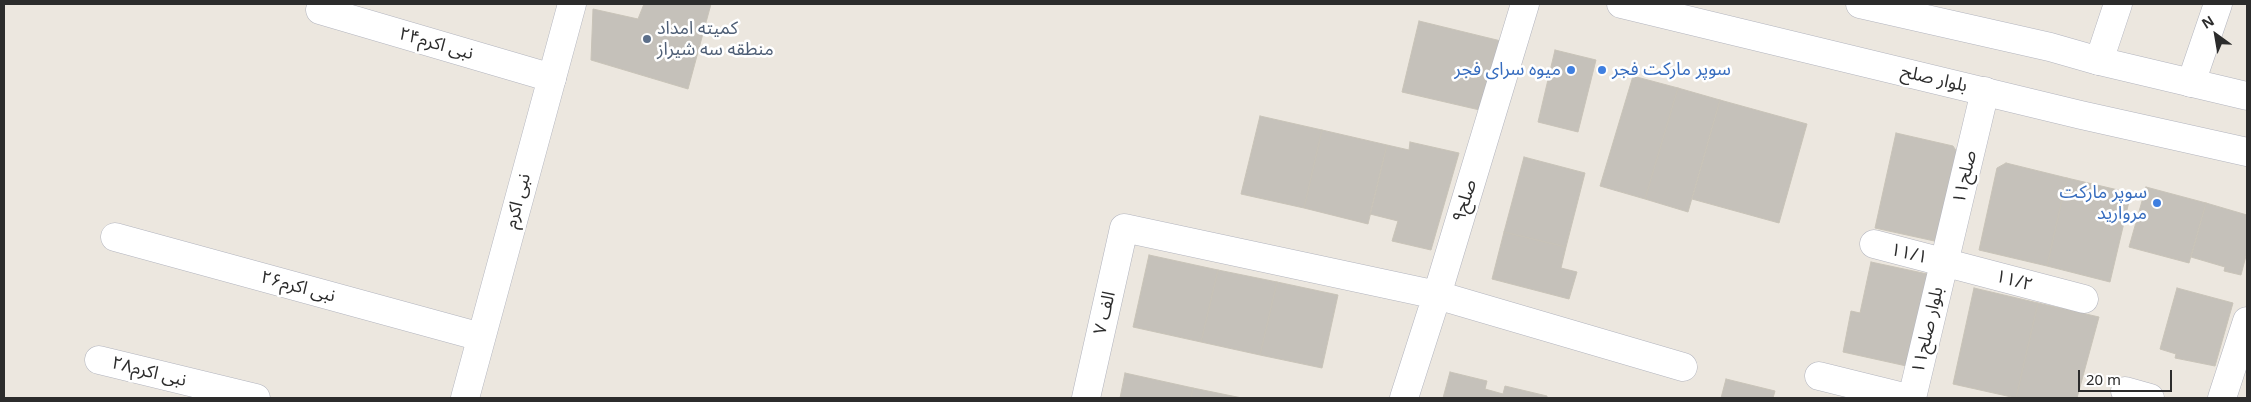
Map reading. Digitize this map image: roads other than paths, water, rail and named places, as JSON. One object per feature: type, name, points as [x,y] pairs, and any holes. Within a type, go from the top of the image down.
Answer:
[{"type":"street","name":"نبی اکرم","points":[[464,398],[572,4]]},
{"type":"street","name":"صلح۹","points":[[1404,398],[1525,4]]},
{"type":"street","name":"بلوار صلح","points":[[1622,4],[2247,152]]},
{"type":"street","points":[[1860,4],[1899,8],[2099,61],[2247,96]]},
{"type":"street","points":[[2099,61],[2118,4]]},
{"type":"street","points":[[2191,83],[2218,4]]},
{"type":"street","name":"نبی اکرم۲۴","points":[[320,10],[552,78]]},
{"type":"street","name":"صلح۱۱","points":[[1944,263],[1985,91]]},
{"type":"street","name":"۷ الف","points":[[1086,398],[1124,228],[1437,295]]},
{"type":"street","name":"نبی اکرم۲۶","points":[[116,237],[481,337]]},
{"type":"street","name":"۱۱/۱","points":[[1874,244],[1944,263]]},
{"type":"street","name":"۱۱/۲","points":[[1944,263],[2084,299]]},
{"type":"street","name":"بلوار صلح۱۱","points":[[1912,398],[1944,263]]},
{"type":"street","points":[[1437,295],[1683,367]]},
{"type":"street","points":[[2222,398],[2247,321]]},
{"type":"street","name":"نبی اکرم۲۸","points":[[100,360],[256,398]]},
{"type":"street","points":[[1819,376],[1908,398]]},
{"type":"place","name":"کمیته امداد منطقه سه شیراز","points":[[647,39]]},
{"type":"place","name":"میوه سرای فجر","points":[[1571,70]]},
{"type":"place","name":"سوپر مارکت فجر","points":[[1602,70]]},
{"type":"place","name":"سوپر مارکت مروارید","points":[[2157,203]]}]
